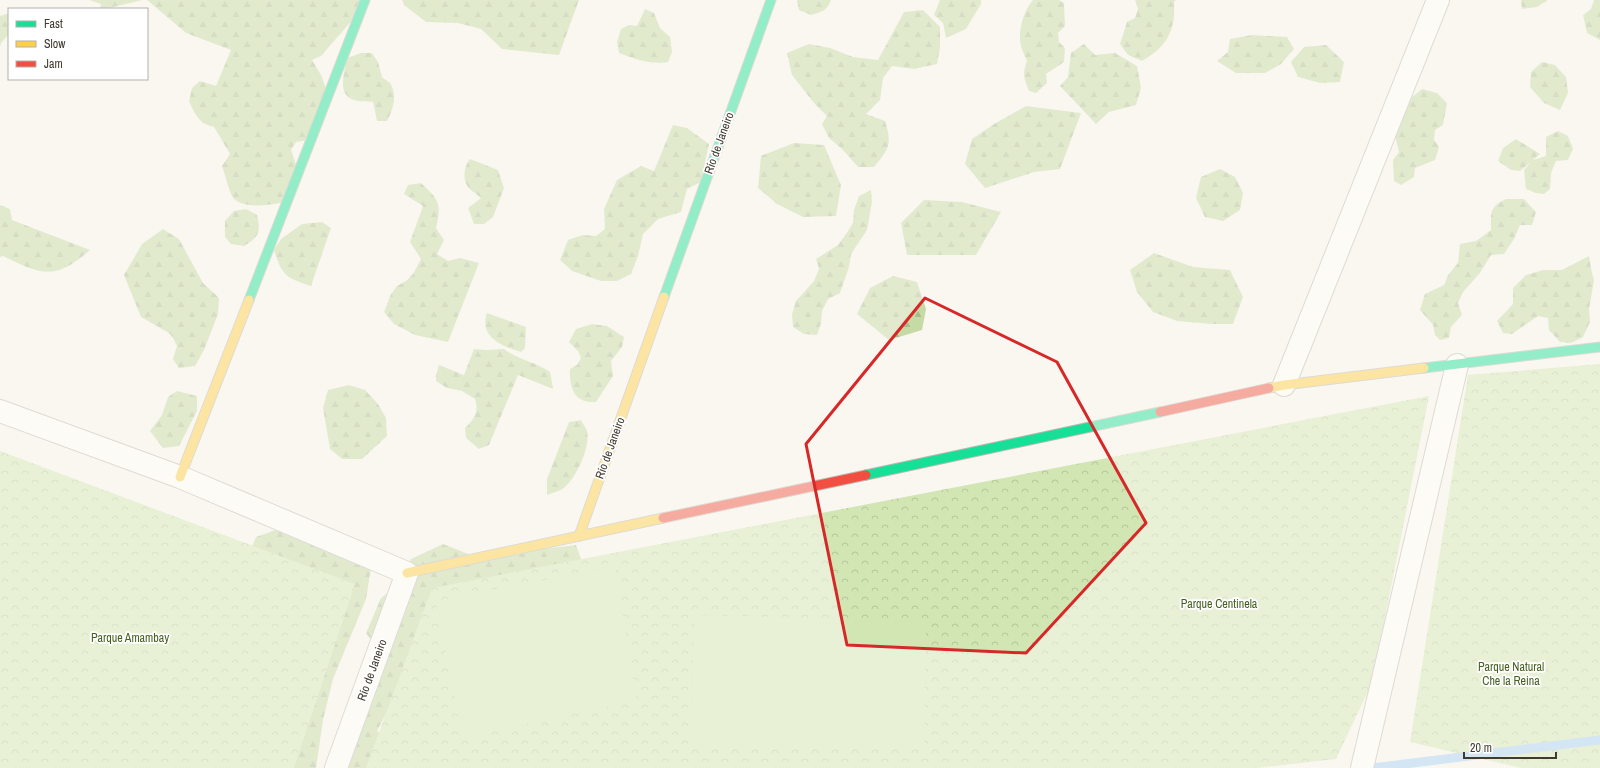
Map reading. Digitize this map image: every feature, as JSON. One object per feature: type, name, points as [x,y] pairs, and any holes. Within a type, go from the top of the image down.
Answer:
[{"type":"street","points":[[180,477],[365,0]]},
{"type":"street","name":"Río de Janeiro","points":[[579,536],[771,0]]},
{"type":"street","points":[[1284,385],[1438,0]]},
{"type":"street","points":[[0,412],[180,477],[407,573],[1284,385],[1600,347]]},
{"type":"street","points":[[1365,759],[1457,365]]},
{"type":"street","name":"Río de Janeiro","points":[[336,768],[407,573]]},
{"type":"highlighted area","points":[[925,298],[1057,362],[1146,523],[1026,653],[847,645],[806,444]]},
{"type":"green space","points":[[89,0],[143,0],[108,8],[100,8],[101,4]]},
{"type":"green space","points":[[147,0],[362,0],[355,17],[321,56],[312,60],[321,75],[327,91],[314,139],[296,142],[291,150],[298,170],[288,202],[266,205],[250,205],[242,204],[236,201],[232,196],[222,166],[230,154],[214,127],[205,124],[198,118],[189,101],[192,88],[200,81],[216,86],[231,50],[186,33]]},
{"type":"green space","points":[[402,0],[579,0],[559,55],[502,49],[481,29],[458,23],[426,22],[404,5]]},
{"type":"green space","points":[[797,0],[831,0],[828,7],[824,10],[811,15],[799,10]]},
{"type":"green space","points":[[940,0],[981,0],[981,4],[966,29],[946,38],[943,23],[934,15]]},
{"type":"green space","points":[[1033,0],[1059,0],[1064,3],[1065,26],[1058,33],[1059,42],[1065,48],[1064,62],[1046,74],[1047,83],[1036,93],[1029,91],[1026,83],[1024,69],[1027,61],[1020,43],[1021,27],[1024,17]]},
{"type":"green space","points":[[1135,0],[1176,0],[1174,2],[1173,21],[1168,37],[1158,50],[1142,61],[1128,55],[1120,44],[1127,22],[1135,18],[1138,9]]},
{"type":"green space","points":[[1521,0],[1548,0],[1537,7],[1522,9]]},
{"type":"green space","points":[[1594,0],[1600,0],[1600,40],[1587,33],[1583,15],[1591,9]]},
{"type":"green space","points":[[645,9],[654,13],[660,28],[670,37],[672,52],[668,62],[649,62],[619,53],[617,42],[621,29],[629,25],[637,26]]},
{"type":"green space","points":[[923,10],[940,27],[940,48],[937,64],[914,69],[892,66],[883,78],[880,100],[866,114],[885,121],[889,141],[888,146],[874,167],[858,167],[842,149],[829,138],[822,124],[827,116],[814,103],[792,75],[787,53],[809,44],[830,48],[853,57],[878,60],[904,12]]},
{"type":"green space","points":[[8,14],[8,35],[1,43],[0,47],[0,16]]},
{"type":"green space","points":[[1252,35],[1287,37],[1294,49],[1281,64],[1265,73],[1236,73],[1217,61],[1228,52],[1230,39]]},
{"type":"green space","points":[[1084,44],[1095,55],[1115,53],[1137,66],[1141,88],[1136,105],[1109,112],[1096,124],[1060,86],[1068,77],[1071,53]]},
{"type":"green space","points":[[1326,45],[1344,62],[1340,82],[1320,83],[1298,77],[1291,62],[1304,47]]},
{"type":"green space","points":[[361,53],[372,53],[378,62],[382,77],[390,83],[394,92],[394,102],[387,121],[377,121],[373,102],[354,100],[348,97],[343,88],[347,58]]},
{"type":"green space","points":[[1542,62],[1555,65],[1566,77],[1568,93],[1560,110],[1544,103],[1530,87],[1531,72]]},
{"type":"green space","points":[[1422,89],[1437,93],[1447,103],[1443,125],[1435,130],[1434,140],[1439,147],[1435,160],[1415,168],[1414,177],[1401,185],[1394,181],[1393,160],[1399,152],[1396,140],[1396,127],[1411,98]]},
{"type":"green space","points":[[1026,106],[1081,113],[1060,169],[1034,172],[985,188],[965,164],[972,139],[994,124]]},
{"type":"green space","points":[[673,125],[687,128],[709,144],[701,182],[687,189],[681,212],[658,219],[643,234],[638,256],[631,274],[617,281],[601,281],[572,271],[560,260],[568,240],[583,235],[596,236],[605,229],[604,209],[617,180],[641,166],[654,171]]},
{"type":"green space","points":[[1558,131],[1568,136],[1573,149],[1568,160],[1556,161],[1551,173],[1550,189],[1544,194],[1526,189],[1524,170],[1531,162],[1520,171],[1511,170],[1498,161],[1503,148],[1516,139],[1540,154],[1533,160],[1546,156],[1546,137]]},
{"type":"green space","points":[[794,143],[824,145],[841,185],[836,216],[803,217],[777,204],[758,188],[761,156]]},
{"type":"green space","points":[[470,159],[498,170],[504,188],[493,217],[484,224],[474,224],[468,208],[481,198],[466,184],[464,176],[465,169]]},
{"type":"green space","points":[[1220,169],[1235,177],[1243,193],[1240,210],[1223,221],[1205,217],[1196,198],[1201,177]]},
{"type":"green space","points":[[421,183],[438,202],[439,213],[436,228],[444,240],[437,254],[448,261],[460,258],[479,263],[448,342],[415,335],[394,324],[384,312],[391,294],[397,286],[406,281],[413,274],[421,259],[410,242],[423,206],[404,194],[408,185]]},
{"type":"green space","points":[[871,190],[872,202],[867,230],[851,254],[849,267],[840,293],[828,299],[822,311],[821,323],[817,335],[804,334],[793,327],[792,314],[796,301],[814,281],[819,269],[816,259],[838,245],[853,223],[854,210],[859,196]]},
{"type":"green space","points":[[1506,199],[1524,199],[1536,212],[1532,225],[1520,225],[1514,239],[1504,254],[1491,255],[1480,273],[1463,292],[1458,303],[1462,315],[1451,327],[1449,338],[1440,340],[1435,335],[1433,325],[1420,310],[1425,294],[1444,285],[1448,275],[1458,263],[1460,244],[1476,241],[1491,230],[1492,211],[1496,205]]},
{"type":"green space","points":[[924,200],[962,202],[1001,212],[976,255],[907,255],[901,223]]},
{"type":"green space","points":[[0,205],[10,209],[12,220],[90,250],[67,267],[57,271],[48,272],[38,271],[3,256],[0,257]]},
{"type":"green space","points":[[246,209],[257,215],[259,226],[258,234],[253,240],[244,246],[231,244],[225,237],[225,221],[234,211]]},
{"type":"green space","points":[[322,222],[331,228],[311,286],[290,278],[282,270],[274,250],[281,239],[302,224]]},
{"type":"green space","points":[[163,229],[179,239],[203,283],[219,298],[218,314],[204,350],[195,366],[179,368],[173,359],[177,346],[173,338],[169,333],[141,317],[124,275],[142,244]]},
{"type":"green space","points":[[1154,253],[1193,267],[1230,270],[1243,297],[1233,324],[1177,321],[1153,312],[1137,292],[1130,270]]},
{"type":"green space","points":[[1589,256],[1594,280],[1589,309],[1590,322],[1583,337],[1571,343],[1560,342],[1549,330],[1548,318],[1538,316],[1512,334],[1503,333],[1497,321],[1513,304],[1513,288],[1526,275],[1543,270],[1562,270]]},
{"type":"green space","points":[[893,276],[917,282],[926,309],[922,330],[889,340],[857,314],[870,288]]},
{"type":"green space","points":[[487,313],[526,327],[525,348],[521,352],[506,347],[489,334],[485,321]]},
{"type":"green space","points":[[592,324],[607,326],[624,337],[622,347],[611,361],[613,376],[596,402],[583,400],[574,393],[570,376],[570,369],[577,365],[581,358],[578,351],[569,342],[576,329]]},
{"type":"green space","points":[[474,349],[504,349],[515,356],[545,369],[550,372],[553,389],[518,375],[489,445],[479,449],[466,438],[465,428],[475,415],[477,407],[475,399],[462,391],[447,388],[436,381],[439,365],[464,375]]},
{"type":"green space","name":"Parque Natural Che la Reina","points":[[1600,364],[1600,768],[1521,768],[1410,742],[1468,375]]},
{"type":"green space","points":[[349,385],[365,390],[378,404],[386,418],[387,436],[362,459],[342,459],[330,449],[323,408],[328,390]]},
{"type":"green space","points":[[177,391],[197,396],[197,411],[179,446],[163,448],[150,431],[162,415],[168,397]]},
{"type":"green space","name":"Parque Centinela","points":[[1429,396],[1372,683],[1336,759],[1257,768],[366,768],[432,588]]},
{"type":"green space","points":[[581,420],[587,431],[588,438],[581,464],[572,480],[566,486],[561,490],[547,495],[547,479],[569,422]]},
{"type":"green space","name":"Parque Amambay","points":[[0,451],[355,584],[294,768],[0,768]]},
{"type":"green space","points":[[281,528],[371,568],[366,599],[333,679],[323,720],[316,768],[191,768],[238,581],[256,537]]},
{"type":"green space","points":[[443,544],[476,557],[576,545],[583,564],[410,668],[377,731],[432,768],[346,768],[386,661],[366,633],[381,598],[396,587],[411,559]]},
{"type":"green space","points":[[615,566],[637,700],[462,739],[436,601]]},
{"type":"green space","points":[[694,615],[926,621],[924,749],[691,746]]},
{"type":"waterway","points":[[1372,768],[1600,740]]},
{"type":"traffic: fast","points":[[249,300],[365,0]]},
{"type":"traffic: fast","points":[[664,297],[771,0]]},
{"type":"traffic: fast","points":[[1424,368],[1600,347]]},
{"type":"traffic: fast","points":[[866,475],[1160,412]]},
{"type":"traffic: slow","points":[[579,536],[664,297]]},
{"type":"traffic: slow","points":[[180,477],[249,300]]},
{"type":"traffic: slow","points":[[1269,388],[1424,368]]},
{"type":"traffic: slow","points":[[407,573],[663,518]]},
{"type":"traffic: jam","points":[[1160,412],[1269,388]]},
{"type":"traffic: jam","points":[[663,518],[866,475]]}]
